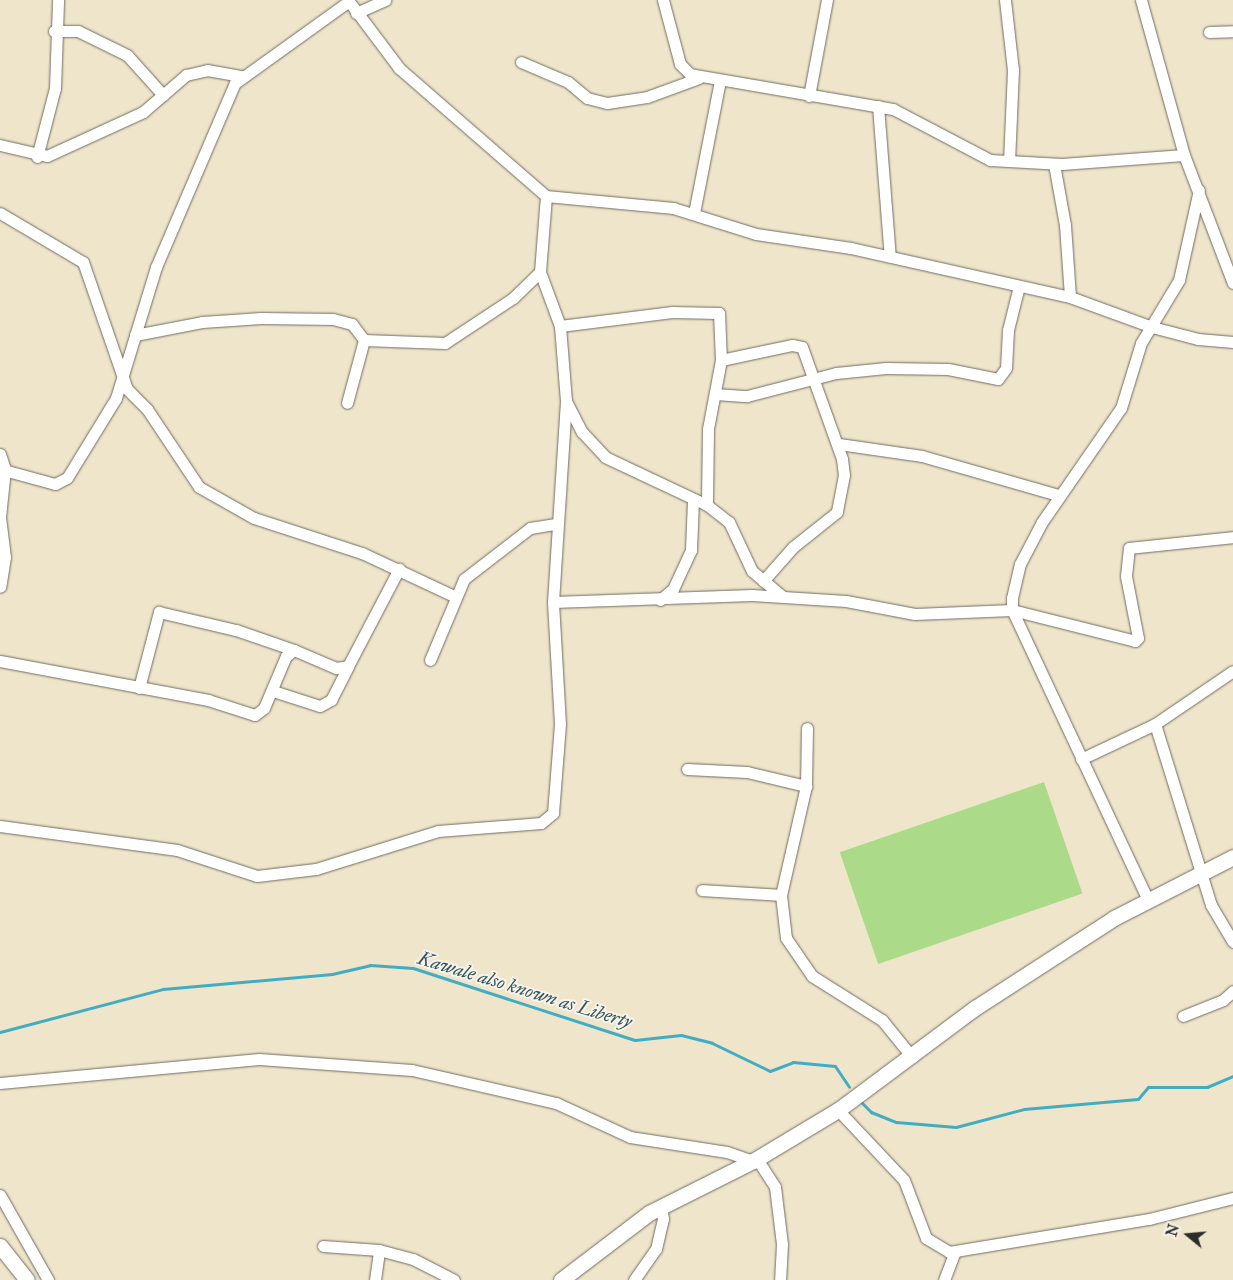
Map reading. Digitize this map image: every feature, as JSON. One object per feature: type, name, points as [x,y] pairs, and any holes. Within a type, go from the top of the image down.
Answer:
[{"type":"street","points":[[37,156],[55,88],[54,30],[58,0]]},
{"type":"street","points":[[2,469],[61,484],[116,398],[167,238],[241,76],[348,0],[399,68],[546,196],[694,213],[756,234],[890,257],[1070,297],[1152,327],[1233,342]]},
{"type":"street","points":[[356,13],[385,0]]},
{"type":"street","points":[[663,0],[680,64],[703,78],[878,106],[906,116],[980,157],[1054,164],[1184,155]]},
{"type":"street","points":[[809,96],[827,0]]},
{"type":"street","points":[[1005,0],[1013,70],[1009,161]]},
{"type":"street","points":[[1141,0],[1184,155],[1233,283]]},
{"type":"street","points":[[54,30],[78,31],[127,55],[162,95]]},
{"type":"street","points":[[1209,32],[1233,31]]},
{"type":"street","points":[[521,62],[568,82],[587,98],[607,103],[647,97],[703,78]]},
{"type":"street","points":[[0,145],[37,156],[72,147],[143,112],[186,75],[207,70],[241,76]]},
{"type":"street","points":[[694,213],[720,81]]},
{"type":"street","points":[[878,106],[890,257]]},
{"type":"street","points":[[1054,164],[1066,224],[1070,297]]},
{"type":"street","points":[[1147,898],[1080,759],[1012,610],[1020,564],[1058,495],[1121,408],[1136,356],[1179,280],[1198,190]]},
{"type":"street","points":[[0,826],[177,850],[257,876],[323,868],[438,831],[541,823],[553,814],[560,756],[553,602],[556,524],[566,401],[560,326],[540,272],[546,196]]},
{"type":"street","points":[[0,213],[83,262],[123,378],[200,487],[254,518],[320,537],[399,569],[454,596]]},
{"type":"street","points":[[364,340],[445,343],[513,298],[540,272]]},
{"type":"street","points":[[715,394],[747,396],[816,378],[886,368],[948,369],[1002,377],[1019,286]]},
{"type":"street","points":[[560,326],[716,311],[720,316],[721,360],[708,429],[707,506]]},
{"type":"street","points":[[135,335],[202,322],[291,317],[352,324],[364,340]]},
{"type":"street","points":[[347,403],[364,340]]},
{"type":"street","points":[[721,360],[797,345],[806,350],[838,444],[844,475],[837,512],[793,547],[763,581]]},
{"type":"street","points":[[566,401],[582,432],[605,458],[707,506],[728,522],[744,557],[763,581],[782,596]]},
{"type":"street","points":[[838,444],[922,456],[1058,495]]},
{"type":"street","points":[[0,454],[2,469],[0,517],[5,557],[0,587]]},
{"type":"street","points":[[659,601],[673,589],[691,550],[694,500]]},
{"type":"street","points":[[430,660],[454,596],[474,568],[525,531],[538,524],[556,524]]},
{"type":"street","points":[[553,602],[659,601],[782,596],[846,601],[915,614],[1012,610],[1135,641],[1138,638],[1126,576],[1129,548],[1233,537]]},
{"type":"street","points":[[273,691],[320,706],[331,700],[399,569]]},
{"type":"street","points":[[138,688],[159,612],[236,630],[294,650],[336,668],[348,666]]},
{"type":"street","points":[[0,661],[208,700],[255,715],[273,691],[286,656],[294,650]]},
{"type":"street","points":[[1080,759],[1155,724],[1233,671]]},
{"type":"street","points":[[1155,724],[1211,905],[1233,942]]},
{"type":"street","points":[[807,728],[806,786],[781,895],[786,938],[800,965],[826,988],[882,1020],[912,1057]]},
{"type":"street","points":[[687,769],[747,772],[806,786]]},
{"type":"street","points":[[560,1280],[614,1236],[661,1207],[755,1160],[838,1110],[912,1057],[975,1008],[1147,898],[1233,857]]},
{"type":"street","points":[[702,890],[781,895]]},
{"type":"street","points":[[1183,1016],[1223,1000],[1233,991]]},
{"type":"street","points":[[0,1083],[259,1059],[412,1070],[556,1103],[630,1136],[687,1149],[727,1152],[755,1160],[775,1187],[782,1244],[780,1280]]},
{"type":"street","points":[[838,1110],[904,1180],[926,1238],[941,1250],[956,1252],[1149,1220],[1233,1198]]},
{"type":"street","points":[[0,1195],[48,1280]]},
{"type":"street","points":[[634,1280],[656,1249],[663,1219],[661,1207]]},
{"type":"street","points":[[0,1246],[26,1280]]},
{"type":"street","points":[[323,1246],[379,1250],[413,1259],[454,1280]]},
{"type":"street","points":[[375,1280],[379,1250]]},
{"type":"street","points":[[944,1280],[956,1252]]},
{"type":"green space","points":[[1044,782],[1082,894],[878,964],[840,852]]},
{"type":"waterway","name":"Kawale also known as Liberty","points":[[0,1032],[163,989],[332,974],[370,965],[413,968],[635,1040],[681,1035],[712,1043],[770,1071],[793,1062],[835,1066],[849,1087]]},
{"type":"waterway","name":"Kawale also known as Liberty","points":[[860,1101],[871,1112],[896,1122],[956,1127],[1024,1109],[1138,1099],[1148,1087],[1207,1087],[1233,1076]]}]
